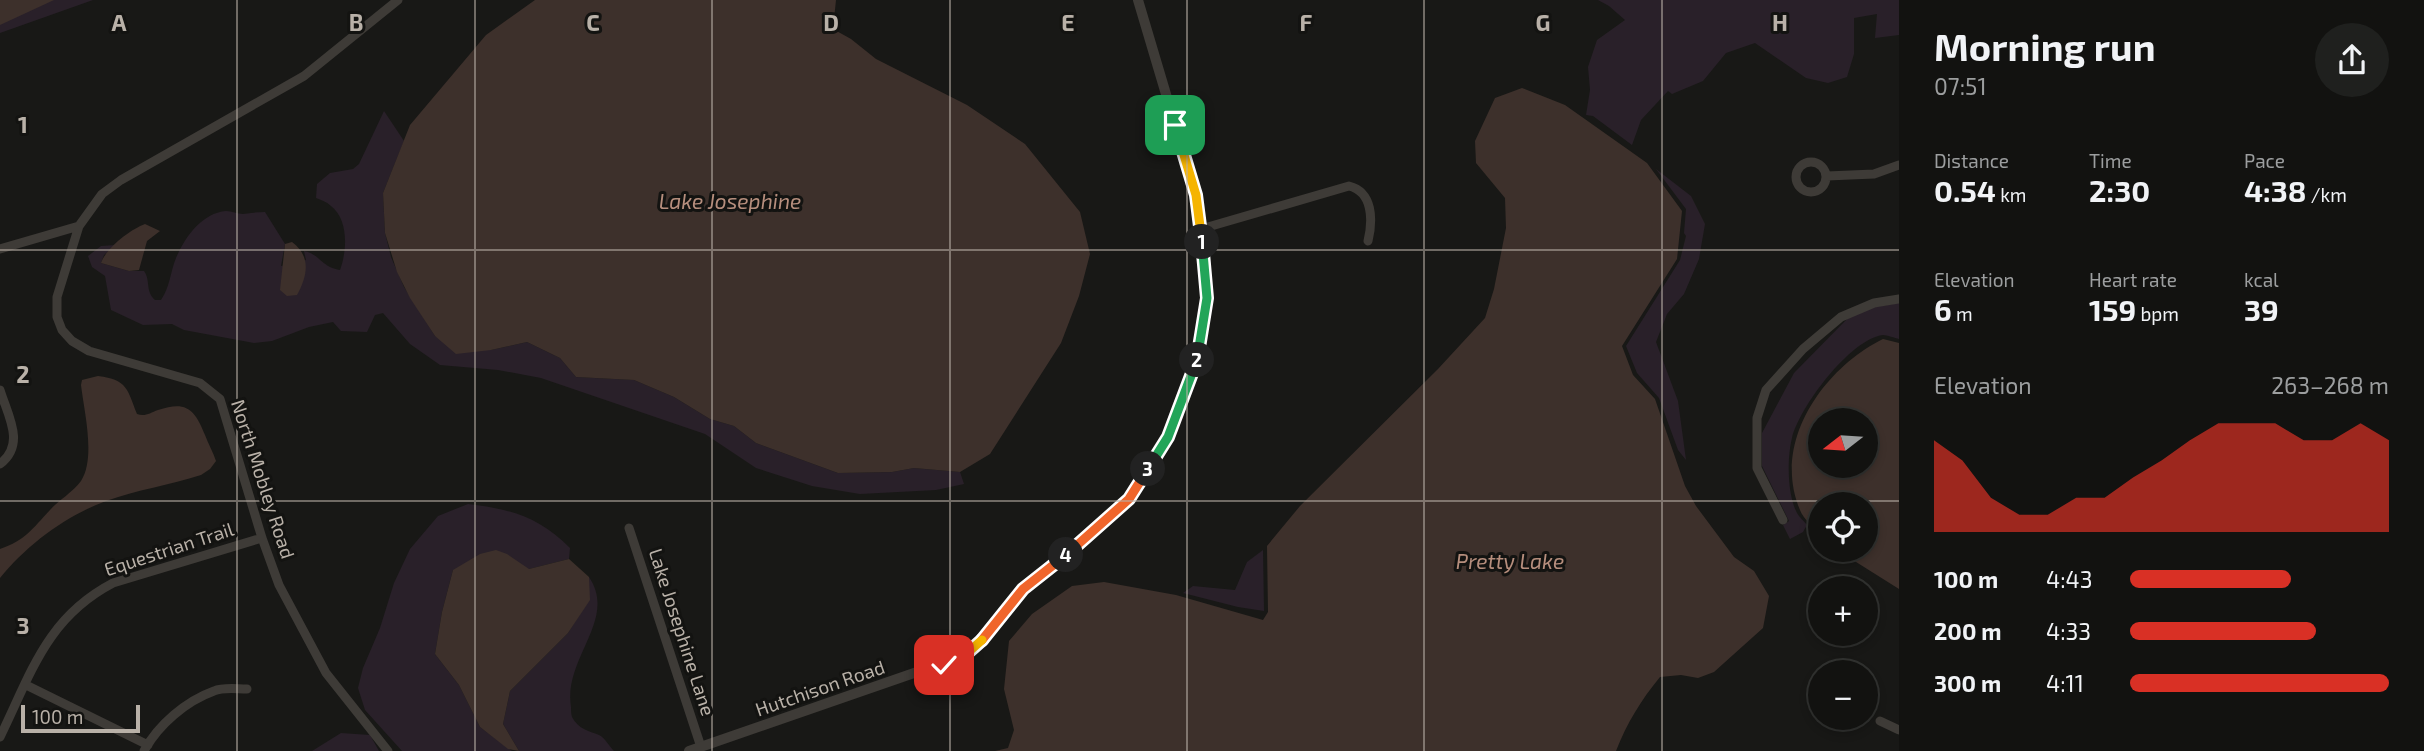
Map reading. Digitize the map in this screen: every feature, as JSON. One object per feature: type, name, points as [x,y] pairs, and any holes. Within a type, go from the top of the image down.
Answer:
[{"type":"street","name":"North Mobley Road","points":[[388,751],[326,673],[279,585],[220,399],[200,383],[89,351],[72,341],[62,330],[57,317],[57,297],[79,226],[102,194],[121,180],[224,124],[304,76],[398,0]]},
{"type":"street","name":"Hutchison Road","points":[[689,751],[964,656],[978,645],[1023,589],[1129,499],[1168,437],[1197,360],[1207,298],[1196,195],[1138,0]]},
{"type":"street","points":[[1827,176],[1874,174],[1899,165]]},
{"type":"street","points":[[1201,229],[1349,186],[1361,191],[1366,197],[1371,228],[1368,241]]},
{"type":"street","points":[[0,250],[79,226]]},
{"type":"street","points":[[1783,520],[1757,468],[1757,418],[1766,390],[1803,349],[1841,317],[1874,303],[1899,299]]},
{"type":"street","points":[[0,390],[15,437],[11,455],[0,464]]},
{"type":"street","name":"Lake Josephine Lane","points":[[629,528],[701,747]]},
{"type":"street","name":"Equestrian Trail","points":[[0,737],[44,647],[74,608],[113,583],[262,538]]},
{"type":"street","points":[[26,685],[146,748],[163,726],[189,703],[216,690],[247,689]]},
{"type":"street","points":[[1880,721],[1899,730]]},
{"type":"shaded area","points":[[0,0],[93,0],[0,33]]},
{"type":"shaded area","points":[[1598,0],[1899,0],[1899,35],[1875,38],[1877,14],[1854,18],[1854,54],[1847,77],[1828,83],[1806,78],[1755,43],[1726,53],[1703,81],[1672,94],[1668,91],[1641,120],[1632,145],[1593,116],[1586,115],[1590,90],[1588,67],[1597,40],[1625,20]]},
{"type":"shaded area","points":[[384,111],[404,141],[383,193],[385,233],[391,257],[404,287],[435,336],[491,350],[527,342],[560,358],[576,377],[634,380],[674,397],[710,419],[734,426],[756,443],[838,473],[892,472],[914,468],[960,472],[964,484],[936,490],[860,494],[812,486],[756,468],[705,434],[541,378],[498,370],[440,365],[410,344],[383,313],[375,315],[367,332],[341,331],[333,322],[309,327],[272,341],[254,343],[184,330],[172,324],[143,325],[111,310],[105,276],[92,267],[88,256],[101,246],[116,245],[104,255],[101,263],[129,271],[144,271],[152,297],[161,300],[176,258],[189,234],[209,216],[226,211],[243,214],[265,212],[285,244],[281,266],[306,260],[304,251],[340,270],[345,245],[344,227],[337,212],[328,203],[316,198],[317,184],[330,173],[353,169],[359,164]]},
{"type":"shaded area","points":[[1656,169],[1691,196],[1705,224],[1699,259],[1684,294],[1667,314],[1656,342],[1678,401],[1686,460],[1678,450],[1659,398],[1637,373],[1626,346],[1680,260],[1686,236],[1686,209]]},
{"type":"shaded area","points":[[1899,303],[1899,339],[1883,335],[1870,339],[1856,349],[1815,393],[1797,425],[1789,455],[1790,486],[1797,513],[1807,525],[1803,532],[1790,539],[1783,525],[1789,521],[1762,466],[1762,433],[1794,373],[1849,317],[1875,307]]},
{"type":"shaded area","points":[[468,504],[524,516],[547,529],[570,548],[569,559],[529,569],[453,570],[435,654],[459,685],[480,727],[512,751],[402,751],[365,710],[358,688],[363,668],[380,628],[394,583],[410,549],[438,516]]},
{"type":"shaded area","points":[[1263,550],[1264,611],[1183,593],[1193,586],[1235,590],[1247,562]]},
{"type":"shaded area","points":[[589,577],[596,593],[597,609],[594,624],[575,672],[571,689],[571,715],[584,729],[601,736],[614,751],[519,751],[503,724],[510,691],[568,633],[589,600]]},
{"type":"shaded area","points":[[341,733],[370,735],[379,751],[312,751]]},
{"type":"water","points":[[0,0],[54,0],[0,25]]},
{"type":"water","name":"Lake Josephine","points":[[535,0],[836,0],[833,29],[876,59],[967,105],[1025,144],[1080,212],[1090,254],[1079,296],[1061,343],[990,454],[960,472],[914,468],[892,472],[838,473],[756,443],[734,426],[710,419],[674,397],[634,380],[576,377],[560,358],[527,342],[456,354],[435,336],[397,272],[385,233],[383,193],[410,125],[486,35]]},
{"type":"water","name":"Pretty Lake","points":[[1522,88],[1565,105],[1647,163],[1682,211],[1677,259],[1622,346],[1633,375],[1655,399],[1685,486],[1696,506],[1734,557],[1754,571],[1769,596],[1763,628],[1714,672],[1698,678],[1681,675],[1660,677],[1635,712],[1616,751],[995,751],[1008,748],[1014,730],[1004,689],[1009,641],[1032,614],[1072,586],[1104,582],[1176,595],[1263,620],[1268,612],[1267,546],[1300,506],[1438,369],[1485,318],[1494,289],[1506,228],[1505,198],[1476,163],[1475,141],[1495,98]]},
{"type":"water","points":[[145,224],[160,231],[147,241],[139,270],[129,271],[101,263],[108,251],[120,240]]},
{"type":"water","points":[[292,242],[302,253],[306,266],[304,280],[297,295],[287,296],[280,290],[285,244]]},
{"type":"water","points":[[1883,339],[1899,343],[1899,589],[1856,562],[1878,562],[1878,492],[1808,492],[1808,522],[1801,513],[1793,484],[1792,459],[1808,410],[1808,478],[1878,478],[1878,408],[1809,408],[1841,368]]},
{"type":"water","points":[[98,376],[121,383],[137,414],[145,415],[176,406],[189,409],[198,419],[216,461],[201,475],[117,497],[76,515],[35,543],[0,578],[0,549],[28,533],[81,481],[88,460],[88,447],[81,385],[82,380]]},
{"type":"water","points":[[496,550],[529,569],[569,559],[589,577],[590,600],[568,633],[510,691],[503,724],[519,751],[508,749],[480,727],[459,685],[435,654],[453,570],[480,554]]},
{"type":"route","points":[[944,665],[964,656],[978,645],[1023,589],[1129,499],[1168,437],[1197,360],[1207,298],[1196,195],[1175,125]]}]
